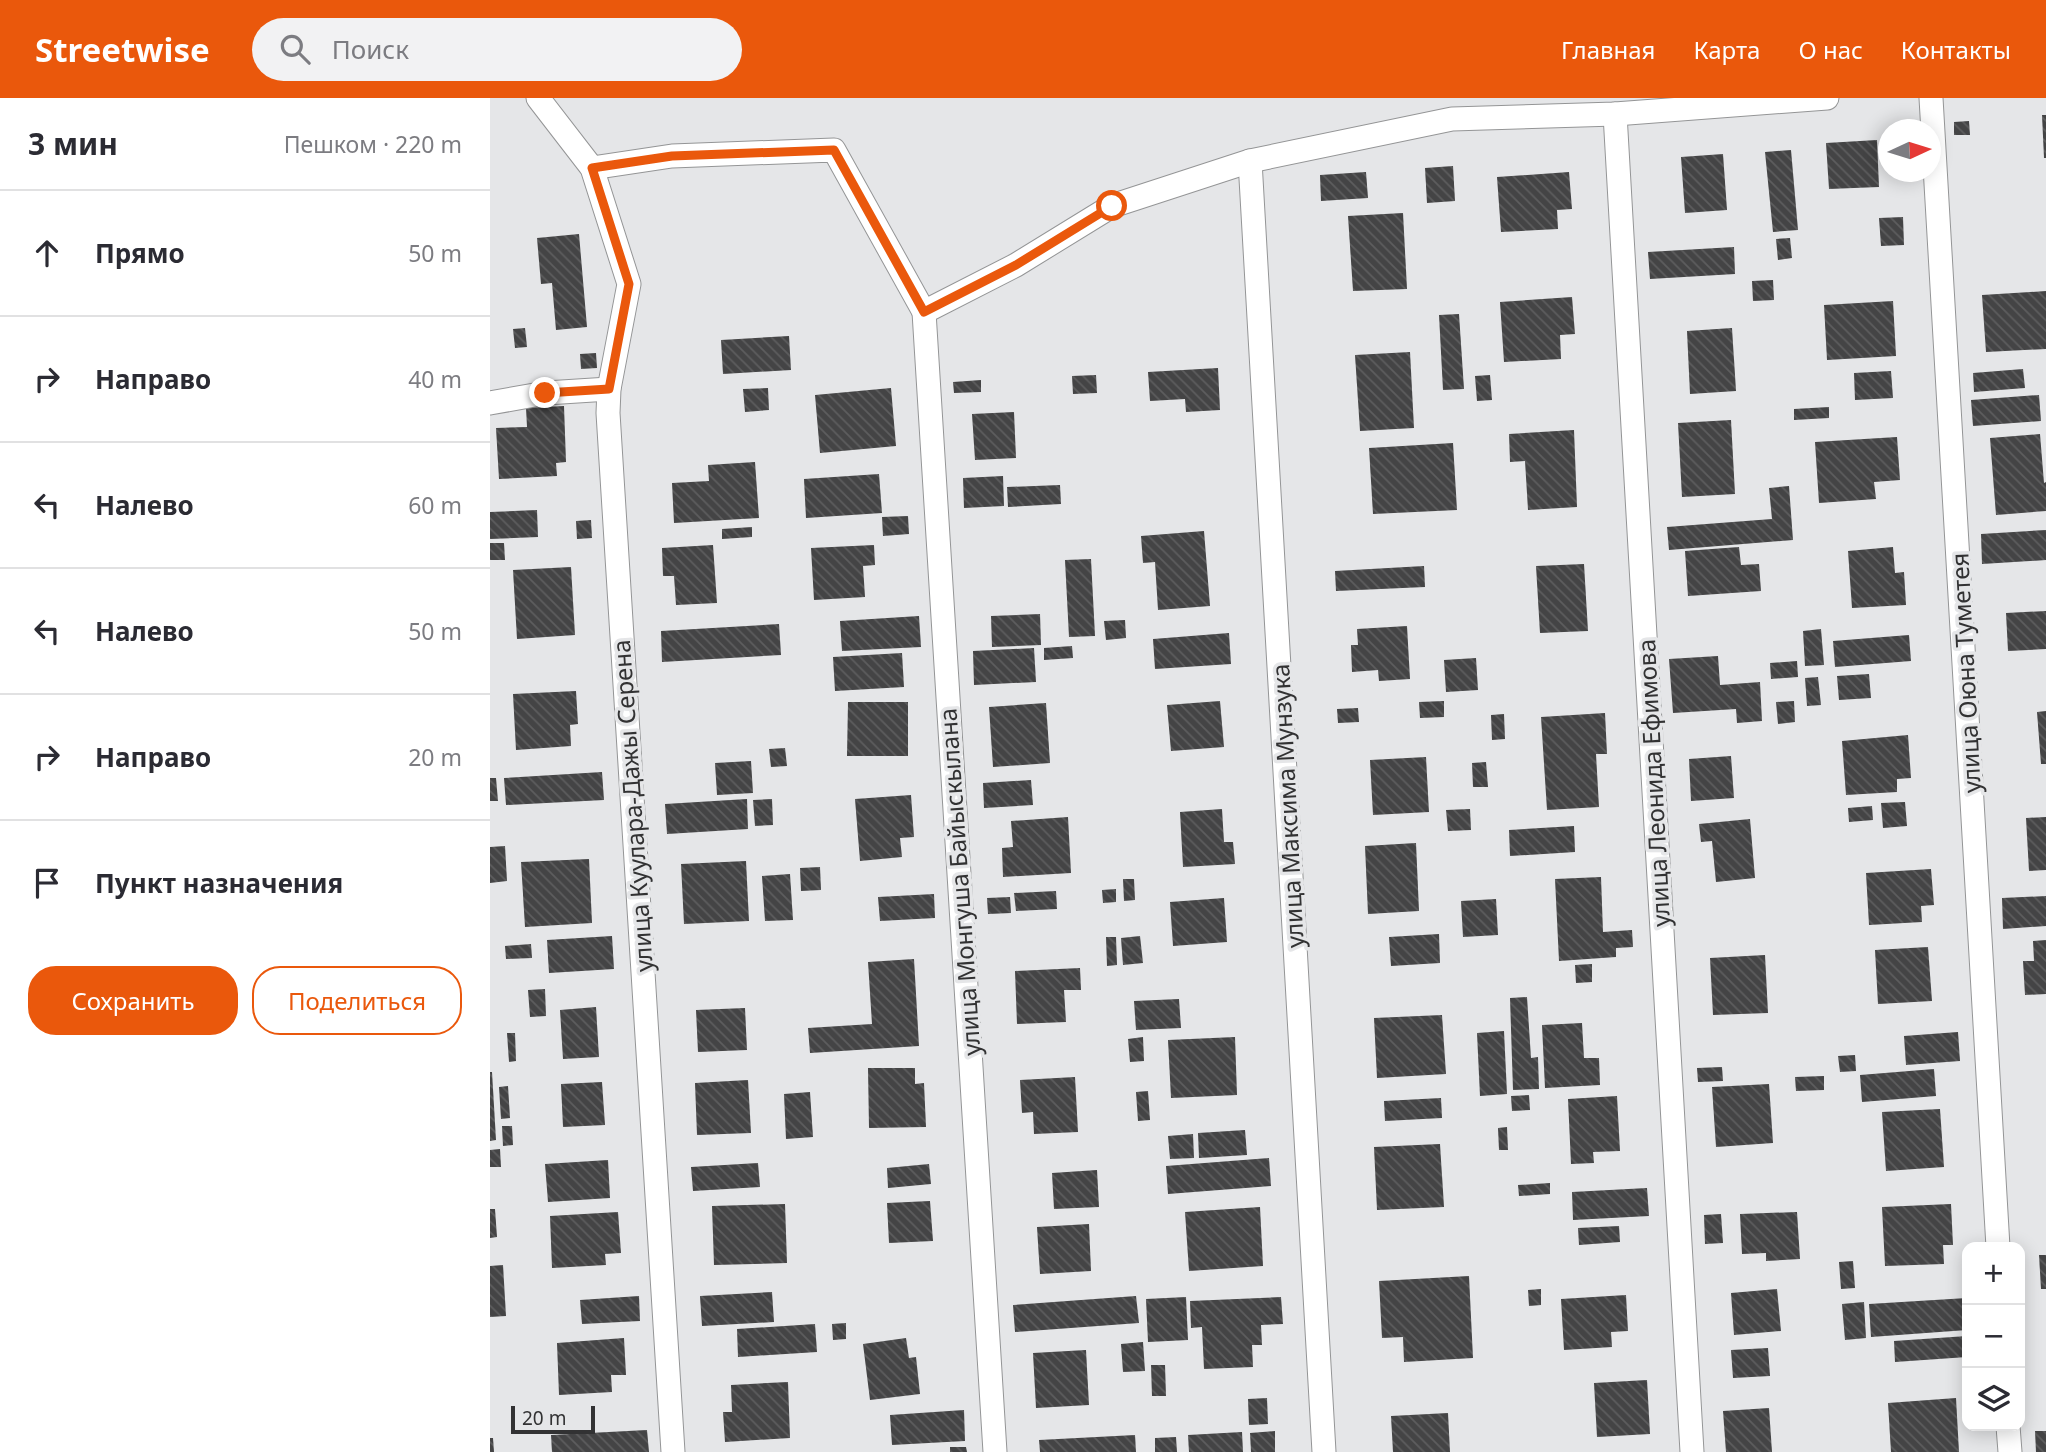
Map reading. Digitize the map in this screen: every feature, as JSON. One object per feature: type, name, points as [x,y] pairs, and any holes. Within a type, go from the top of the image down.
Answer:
[{"type":"street","name":"улица Куулара-Дажы Серена","points":[[538,98],[592,168],[629,284],[607,413],[673,1452]]},
{"type":"street","points":[[592,168],[672,156],[834,150],[924,312],[1016,265],[1112,206],[1250,161],[1450,108],[1615,114],[1827,98]]},
{"type":"street","name":"улица Оюна Туметея","points":[[1931,98],[1998,1242]]},
{"type":"street","name":"улица Леонида Ефимова","points":[[1615,114],[1692,1452]]},
{"type":"street","name":"улица Максима Мунзука","points":[[1250,161],[1324,1452]]},
{"type":"street","name":"улица Монгуша Байыскылана","points":[[924,312],[995,1452]]},
{"type":"street","points":[[490,403],[545,393],[609,389]]},
{"type":"street","points":[[2008,1431],[2010,1452]]},
{"type":"building","points":[[2042,115],[2046,115],[2046,158],[2044,158]]},
{"type":"building","points":[[1969,121],[1970,135],[1954,135],[1954,122]]},
{"type":"building","points":[[1877,140],[1879,187],[1829,189],[1826,143]]},
{"type":"building","points":[[1791,150],[1798,230],[1773,232],[1765,152]]},
{"type":"building","points":[[1723,154],[1727,210],[1685,213],[1681,157]]},
{"type":"building","points":[[1453,166],[1455,201],[1427,203],[1425,168]]},
{"type":"building","points":[[1366,172],[1368,198],[1321,201],[1320,175]]},
{"type":"building","points":[[1569,172],[1572,209],[1557,210],[1558,229],[1501,232],[1497,177]]},
{"type":"building","points":[[1403,213],[1407,289],[1353,291],[1348,216]]},
{"type":"building","points":[[1903,217],[1904,245],[1881,246],[1879,218]]},
{"type":"building","points":[[579,234],[587,327],[556,330],[552,283],[541,284],[537,238]]},
{"type":"building","points":[[1790,238],[1792,258],[1778,260],[1776,239]]},
{"type":"building","points":[[1734,247],[1735,274],[1650,279],[1648,252]]},
{"type":"building","points":[[1773,280],[1774,300],[1753,301],[1752,281]]},
{"type":"building","points":[[2046,291],[2046,349],[1986,352],[1982,295]]},
{"type":"building","points":[[1572,297],[1575,334],[1560,335],[1561,359],[1504,362],[1500,302]]},
{"type":"building","points":[[1893,301],[1896,356],[1827,360],[1824,305]]},
{"type":"building","points":[[1459,314],[1464,389],[1443,390],[1439,315]]},
{"type":"building","points":[[525,328],[527,347],[515,348],[513,329]]},
{"type":"building","points":[[1732,328],[1736,391],[1690,394],[1687,331]]},
{"type":"building","points":[[789,336],[791,370],[723,374],[721,340]]},
{"type":"building","points":[[1410,352],[1414,428],[1360,431],[1355,355]]},
{"type":"building","points":[[596,353],[597,368],[581,369],[580,354]]},
{"type":"building","points":[[1218,368],[1220,410],[1186,412],[1185,399],[1150,401],[1148,372]]},
{"type":"building","points":[[2023,369],[2025,388],[1974,392],[1973,373]]},
{"type":"building","points":[[1891,371],[1893,398],[1855,400],[1854,373]]},
{"type":"building","points":[[1096,375],[1097,393],[1073,394],[1072,376]]},
{"type":"building","points":[[1490,375],[1492,400],[1477,401],[1475,376]]},
{"type":"building","points":[[981,380],[981,392],[954,393],[953,382]]},
{"type":"building","points":[[768,388],[769,410],[745,412],[743,389]]},
{"type":"building","points":[[891,388],[896,446],[820,453],[815,395]]},
{"type":"building","points":[[2039,395],[2041,421],[1973,426],[1971,400]]},
{"type":"building","points":[[564,406],[566,462],[556,463],[557,476],[499,479],[496,428],[527,427],[526,408]]},
{"type":"building","points":[[1829,407],[1829,418],[1794,420],[1794,409]]},
{"type":"building","points":[[1014,412],[1016,458],[975,460],[972,414]]},
{"type":"building","points":[[1731,420],[1735,494],[1682,497],[1678,423]]},
{"type":"building","points":[[1574,430],[1577,507],[1528,510],[1525,461],[1510,462],[1509,434]]},
{"type":"building","points":[[2040,434],[2044,483],[2046,482],[2046,511],[1996,515],[1990,438]]},
{"type":"building","points":[[1897,437],[1900,480],[1874,482],[1876,499],[1819,503],[1815,442]]},
{"type":"building","points":[[1453,443],[1457,510],[1373,514],[1369,448]]},
{"type":"building","points":[[755,462],[759,518],[674,523],[672,483],[709,481],[708,465]]},
{"type":"building","points":[[879,474],[882,513],[806,518],[804,479]]},
{"type":"building","points":[[1003,476],[1004,506],[964,508],[963,478]]},
{"type":"building","points":[[1060,485],[1061,504],[1008,507],[1007,487]]},
{"type":"building","points":[[1789,486],[1793,540],[1669,550],[1667,527],[1772,519],[1769,488]]},
{"type":"building","points":[[537,510],[538,537],[490,539],[490,512]]},
{"type":"building","points":[[908,516],[909,534],[883,536],[882,517]]},
{"type":"building","points":[[591,520],[592,538],[577,539],[576,521]]},
{"type":"building","points":[[752,527],[752,537],[722,539],[722,529]]},
{"type":"building","points":[[2046,530],[2046,560],[1982,564],[1981,534]]},
{"type":"building","points":[[1204,531],[1210,606],[1158,610],[1155,562],[1143,563],[1141,536]]},
{"type":"building","points":[[490,543],[504,543],[505,560],[490,560]]},
{"type":"building","points":[[713,545],[717,603],[676,605],[674,576],[663,576],[662,548]]},
{"type":"building","points":[[874,545],[875,565],[863,566],[865,597],[814,600],[811,548]]},
{"type":"building","points":[[1739,547],[1741,565],[1759,564],[1761,591],[1688,596],[1685,551]]},
{"type":"building","points":[[1893,547],[1895,573],[1904,572],[1906,605],[1852,608],[1848,551]]},
{"type":"building","points":[[1091,559],[1095,636],[1069,637],[1065,560]]},
{"type":"building","points":[[1584,564],[1588,631],[1540,633],[1536,566]]},
{"type":"building","points":[[1424,566],[1425,587],[1336,591],[1335,571]]},
{"type":"building","points":[[571,567],[575,635],[517,639],[513,570]]},
{"type":"building","points":[[2046,611],[2046,649],[2008,651],[2006,613]]},
{"type":"building","points":[[1040,614],[1041,645],[992,647],[991,616]]},
{"type":"building","points":[[919,616],[921,647],[842,651],[840,621]]},
{"type":"building","points":[[1125,620],[1126,638],[1106,640],[1104,621]]},
{"type":"building","points":[[779,624],[781,655],[662,662],[661,631]]},
{"type":"building","points":[[1407,626],[1410,679],[1379,681],[1378,670],[1352,672],[1351,645],[1358,645],[1357,629]]},
{"type":"building","points":[[1821,629],[1824,665],[1805,666],[1803,631]]},
{"type":"building","points":[[1229,633],[1231,664],[1155,669],[1153,639]]},
{"type":"building","points":[[1909,635],[1911,661],[1835,667],[1833,641]]},
{"type":"building","points":[[1072,646],[1073,658],[1044,660],[1044,648]]},
{"type":"building","points":[[1034,648],[1036,682],[974,685],[973,651]]},
{"type":"building","points":[[902,653],[904,687],[835,691],[833,657]]},
{"type":"building","points":[[1718,656],[1720,685],[1760,682],[1762,721],[1737,723],[1736,709],[1673,713],[1669,659]]},
{"type":"building","points":[[1476,658],[1478,690],[1446,692],[1444,660]]},
{"type":"building","points":[[1797,661],[1798,677],[1771,679],[1770,663]]},
{"type":"building","points":[[1869,674],[1871,698],[1839,700],[1837,676]]},
{"type":"building","points":[[1818,677],[1821,705],[1807,706],[1805,678]]},
{"type":"building","points":[[576,691],[578,724],[570,725],[571,746],[516,750],[513,694]]},
{"type":"building","points":[[1220,701],[1224,747],[1171,751],[1167,705]]},
{"type":"building","points":[[1444,701],[1444,717],[1420,718],[1419,702]]},
{"type":"building","points":[[1794,701],[1795,722],[1778,724],[1776,702]]},
{"type":"building","points":[[848,702],[908,702],[908,756],[847,756]]},
{"type":"building","points":[[1046,703],[1050,763],[993,767],[989,707]]},
{"type":"building","points":[[1358,708],[1359,722],[1338,723],[1337,709]]},
{"type":"building","points":[[2046,711],[2046,764],[2041,764],[2037,712]]},
{"type":"building","points":[[1605,713],[1607,754],[1596,754],[1599,807],[1547,810],[1541,717]]},
{"type":"building","points":[[1504,714],[1505,739],[1492,740],[1491,715]]},
{"type":"building","points":[[1908,735],[1911,778],[1897,779],[1897,792],[1846,795],[1842,741]]},
{"type":"building","points":[[785,748],[787,766],[771,767],[769,749]]},
{"type":"building","points":[[1731,756],[1734,798],[1691,801],[1689,759]]},
{"type":"building","points":[[1426,757],[1429,812],[1373,815],[1370,760]]},
{"type":"building","points":[[751,761],[753,793],[717,795],[715,763]]},
{"type":"building","points":[[1486,762],[1488,787],[1473,787],[1472,763]]},
{"type":"building","points":[[602,772],[604,800],[506,805],[504,778]]},
{"type":"building","points":[[490,778],[496,778],[498,801],[490,801]]},
{"type":"building","points":[[1031,780],[1033,805],[984,808],[983,783]]},
{"type":"building","points":[[911,795],[914,837],[900,838],[902,857],[860,861],[855,799]]},
{"type":"building","points":[[747,799],[748,829],[667,834],[665,804]]},
{"type":"building","points":[[772,799],[773,825],[755,826],[753,800]]},
{"type":"building","points":[[1905,802],[1907,826],[1883,828],[1881,803]]},
{"type":"building","points":[[1872,806],[1873,820],[1849,822],[1848,808]]},
{"type":"building","points":[[1222,809],[1224,842],[1233,842],[1235,864],[1183,867],[1180,812]]},
{"type":"building","points":[[1470,809],[1471,830],[1448,831],[1446,810]]},
{"type":"building","points":[[1068,817],[1071,873],[1003,877],[1002,848],[1013,847],[1011,821]]},
{"type":"building","points":[[2046,817],[2046,870],[2029,871],[2026,818]]},
{"type":"building","points":[[1750,819],[1755,878],[1716,882],[1712,841],[1701,842],[1699,824]]},
{"type":"building","points":[[1574,826],[1575,852],[1510,856],[1509,830]]},
{"type":"building","points":[[1416,843],[1419,911],[1368,914],[1365,846]]},
{"type":"building","points":[[505,846],[507,881],[490,883],[490,847]]},
{"type":"building","points":[[589,859],[592,923],[525,927],[521,862]]},
{"type":"building","points":[[746,861],[749,921],[684,924],[681,864]]},
{"type":"building","points":[[820,867],[821,890],[801,891],[800,868]]},
{"type":"building","points":[[1931,869],[1934,905],[1921,906],[1922,922],[1869,925],[1866,873]]},
{"type":"building","points":[[790,874],[793,920],[765,921],[762,876]]},
{"type":"building","points":[[1601,877],[1603,932],[1632,930],[1633,947],[1616,948],[1616,957],[1559,961],[1555,879]]},
{"type":"building","points":[[1123,879],[1134,879],[1135,900],[1124,901]]},
{"type":"building","points":[[1116,889],[1116,902],[1103,903],[1102,890]]},
{"type":"building","points":[[1056,891],[1057,909],[1016,911],[1014,893]]},
{"type":"building","points":[[934,894],[935,918],[880,921],[878,897]]},
{"type":"building","points":[[2046,896],[2046,926],[2003,929],[2002,898]]},
{"type":"building","points":[[1010,897],[1011,913],[988,914],[987,898]]},
{"type":"building","points":[[1224,898],[1227,942],[1173,946],[1170,902]]},
{"type":"building","points":[[1496,899],[1498,935],[1463,937],[1461,901]]},
{"type":"building","points":[[1439,934],[1440,963],[1391,966],[1389,937]]},
{"type":"building","points":[[612,936],[614,969],[549,973],[547,940]]},
{"type":"building","points":[[1140,936],[1143,963],[1123,965],[1121,938]]},
{"type":"building","points":[[1106,937],[1116,937],[1117,965],[1107,966]]},
{"type":"building","points":[[2046,940],[2046,994],[2025,995],[2023,961],[2034,961],[2033,941]]},
{"type":"building","points":[[531,944],[532,958],[506,959],[505,946]]},
{"type":"building","points":[[1928,947],[1932,1001],[1878,1004],[1875,950]]},
{"type":"building","points":[[1765,955],[1768,1013],[1713,1015],[1710,958]]},
{"type":"building","points":[[914,959],[919,1046],[810,1053],[808,1028],[872,1024],[868,962]]},
{"type":"building","points":[[1592,964],[1592,982],[1576,983],[1575,965]]},
{"type":"building","points":[[1080,968],[1081,990],[1064,990],[1066,1022],[1017,1024],[1015,971]]},
{"type":"building","points":[[545,989],[546,1016],[530,1017],[528,990]]},
{"type":"building","points":[[1527,997],[1531,1058],[1538,1057],[1539,1089],[1513,1090],[1510,998]]},
{"type":"building","points":[[1179,999],[1181,1028],[1136,1030],[1134,1001]]},
{"type":"building","points":[[596,1007],[599,1057],[563,1059],[560,1010]]},
{"type":"building","points":[[745,1008],[747,1050],[698,1052],[696,1010]]},
{"type":"building","points":[[1442,1015],[1446,1074],[1377,1078],[1374,1018]]},
{"type":"building","points":[[1582,1023],[1584,1058],[1599,1058],[1600,1085],[1545,1088],[1542,1025]]},
{"type":"building","points":[[1504,1031],[1507,1094],[1480,1096],[1477,1033]]},
{"type":"building","points":[[1958,1032],[1960,1061],[1906,1065],[1904,1036]]},
{"type":"building","points":[[507,1033],[515,1033],[516,1061],[509,1062]]},
{"type":"building","points":[[1143,1037],[1144,1061],[1130,1062],[1128,1039]]},
{"type":"building","points":[[1235,1037],[1237,1095],[1171,1098],[1168,1040]]},
{"type":"building","points":[[1855,1055],[1856,1071],[1840,1072],[1838,1056]]},
{"type":"building","points":[[1722,1067],[1723,1081],[1698,1082],[1697,1068]]},
{"type":"building","points":[[868,1068],[915,1068],[915,1084],[924,1083],[926,1127],[869,1128]]},
{"type":"building","points":[[1934,1069],[1936,1096],[1862,1102],[1860,1075]]},
{"type":"building","points":[[490,1072],[496,1140],[490,1141]]},
{"type":"building","points":[[1824,1076],[1824,1090],[1796,1091],[1795,1077]]},
{"type":"building","points":[[1075,1077],[1078,1132],[1034,1134],[1033,1112],[1022,1113],[1020,1080]]},
{"type":"building","points":[[748,1080],[751,1133],[697,1135],[695,1083]]},
{"type":"building","points":[[602,1082],[605,1125],[563,1127],[561,1084]]},
{"type":"building","points":[[1769,1084],[1773,1143],[1716,1147],[1712,1087]]},
{"type":"building","points":[[508,1086],[510,1118],[501,1119],[499,1087]]},
{"type":"building","points":[[1148,1091],[1150,1120],[1138,1121],[1136,1092]]},
{"type":"building","points":[[810,1092],[813,1137],[786,1139],[784,1094]]},
{"type":"building","points":[[1529,1095],[1530,1110],[1512,1111],[1511,1096]]},
{"type":"building","points":[[1617,1096],[1620,1151],[1593,1152],[1594,1163],[1571,1164],[1568,1099]]},
{"type":"building","points":[[1441,1098],[1442,1118],[1385,1121],[1384,1101]]},
{"type":"building","points":[[1940,1109],[1944,1167],[1886,1171],[1882,1112]]},
{"type":"building","points":[[502,1126],[512,1126],[513,1145],[503,1146]]},
{"type":"building","points":[[1507,1127],[1508,1150],[1499,1150],[1498,1128]]},
{"type":"building","points":[[1245,1130],[1247,1155],[1199,1158],[1198,1133]]},
{"type":"building","points":[[1193,1134],[1194,1158],[1170,1159],[1168,1136]]},
{"type":"building","points":[[1440,1144],[1444,1207],[1377,1210],[1374,1147]]},
{"type":"building","points":[[500,1149],[501,1167],[490,1167],[490,1150]]},
{"type":"building","points":[[1269,1158],[1271,1186],[1168,1194],[1166,1166]]},
{"type":"building","points":[[608,1160],[610,1198],[548,1202],[545,1164]]},
{"type":"building","points":[[758,1163],[760,1187],[693,1191],[691,1167]]},
{"type":"building","points":[[929,1164],[931,1184],[888,1188],[887,1168]]},
{"type":"building","points":[[1097,1170],[1099,1207],[1054,1209],[1052,1173]]},
{"type":"building","points":[[1550,1183],[1550,1194],[1519,1196],[1518,1185]]},
{"type":"building","points":[[1647,1188],[1649,1216],[1573,1220],[1572,1192]]},
{"type":"building","points":[[930,1201],[933,1241],[889,1243],[887,1203]]},
{"type":"building","points":[[785,1204],[787,1263],[714,1265],[712,1206]]},
{"type":"building","points":[[1951,1204],[1953,1245],[1943,1245],[1944,1264],[1885,1266],[1882,1207]]},
{"type":"building","points":[[1260,1207],[1263,1266],[1189,1271],[1185,1212]]},
{"type":"building","points":[[490,1209],[495,1209],[497,1237],[490,1238]]},
{"type":"building","points":[[618,1212],[621,1253],[605,1254],[606,1265],[552,1268],[550,1216]]},
{"type":"building","points":[[1797,1212],[1800,1259],[1766,1261],[1766,1253],[1742,1254],[1740,1214]]},
{"type":"building","points":[[1721,1214],[1723,1243],[1705,1244],[1704,1215]]},
{"type":"building","points":[[1089,1224],[1091,1271],[1040,1274],[1037,1227]]},
{"type":"building","points":[[1619,1226],[1620,1242],[1579,1245],[1578,1228]]},
{"type":"building","points":[[2039,1255],[2046,1255],[2046,1289],[2041,1289]]},
{"type":"building","points":[[1853,1261],[1855,1288],[1841,1289],[1839,1262]]},
{"type":"building","points":[[503,1265],[506,1316],[490,1317],[490,1266]]},
{"type":"building","points":[[1469,1276],[1473,1358],[1404,1362],[1403,1337],[1382,1338],[1379,1281]]},
{"type":"building","points":[[1541,1289],[1541,1305],[1529,1306],[1528,1290]]},
{"type":"building","points":[[1777,1289],[1781,1331],[1734,1335],[1731,1293]]},
{"type":"building","points":[[772,1292],[774,1322],[702,1326],[700,1296]]},
{"type":"building","points":[[1626,1295],[1628,1331],[1611,1332],[1612,1347],[1564,1350],[1561,1299]]},
{"type":"building","points":[[639,1296],[640,1321],[582,1324],[580,1300]]},
{"type":"building","points":[[1136,1296],[1139,1323],[1015,1332],[1013,1305]]},
{"type":"building","points":[[1186,1297],[1188,1340],[1148,1342],[1146,1299]]},
{"type":"building","points":[[1281,1297],[1283,1324],[1261,1325],[1262,1345],[1252,1345],[1253,1367],[1204,1369],[1202,1327],[1191,1328],[1190,1301]]},
{"type":"building","points":[[1962,1298],[1962,1330],[1871,1337],[1869,1304]]},
{"type":"building","points":[[1864,1302],[1866,1338],[1845,1340],[1842,1304]]},
{"type":"building","points":[[846,1323],[846,1339],[833,1340],[832,1324]]},
{"type":"building","points":[[815,1324],[817,1352],[738,1357],[737,1329]]},
{"type":"building","points":[[1962,1336],[1962,1357],[1895,1362],[1894,1341]]},
{"type":"building","points":[[624,1338],[626,1375],[611,1375],[612,1392],[559,1395],[557,1343]]},
{"type":"building","points":[[906,1338],[909,1358],[916,1357],[920,1394],[870,1400],[863,1344]]},
{"type":"building","points":[[1143,1342],[1145,1371],[1123,1372],[1121,1344]]},
{"type":"building","points":[[1768,1348],[1770,1376],[1733,1378],[1731,1350]]},
{"type":"building","points":[[1086,1350],[1089,1405],[1036,1408],[1033,1353]]},
{"type":"building","points":[[1151,1365],[1165,1365],[1166,1396],[1152,1396]]},
{"type":"building","points":[[1647,1380],[1650,1434],[1597,1437],[1594,1383]]},
{"type":"building","points":[[788,1382],[790,1438],[725,1442],[723,1412],[732,1412],[731,1385]]},
{"type":"building","points":[[1267,1398],[1268,1424],[1249,1425],[1248,1399]]},
{"type":"building","points":[[1956,1398],[1959,1452],[1891,1452],[1888,1403]]},
{"type":"building","points":[[1769,1408],[1772,1452],[1726,1452],[1723,1411]]},
{"type":"building","points":[[964,1410],[965,1441],[892,1445],[890,1415]]},
{"type":"building","points":[[1448,1413],[1450,1452],[1393,1452],[1391,1416]]},
{"type":"building","points":[[647,1430],[649,1452],[552,1452],[551,1435]]},
{"type":"building","points":[[1275,1431],[1275,1452],[1251,1452],[1250,1433]]},
{"type":"building","points":[[2035,1431],[2046,1431],[2046,1452],[2036,1452]]},
{"type":"building","points":[[1242,1432],[1243,1452],[1189,1452],[1188,1435]]},
{"type":"building","points":[[1135,1435],[1136,1452],[1040,1452],[1039,1440]]},
{"type":"building","points":[[1176,1437],[1177,1452],[1155,1452],[1155,1438]]},
{"type":"building","points":[[490,1438],[493,1438],[494,1452],[490,1452]]},
{"type":"building","points":[[950,1447],[966,1447],[967,1452],[950,1452]]},
{"type":"route","points":[[545,393],[609,389],[629,284],[592,168],[672,156],[834,150],[924,312],[1016,265],[1112,206]]}]
